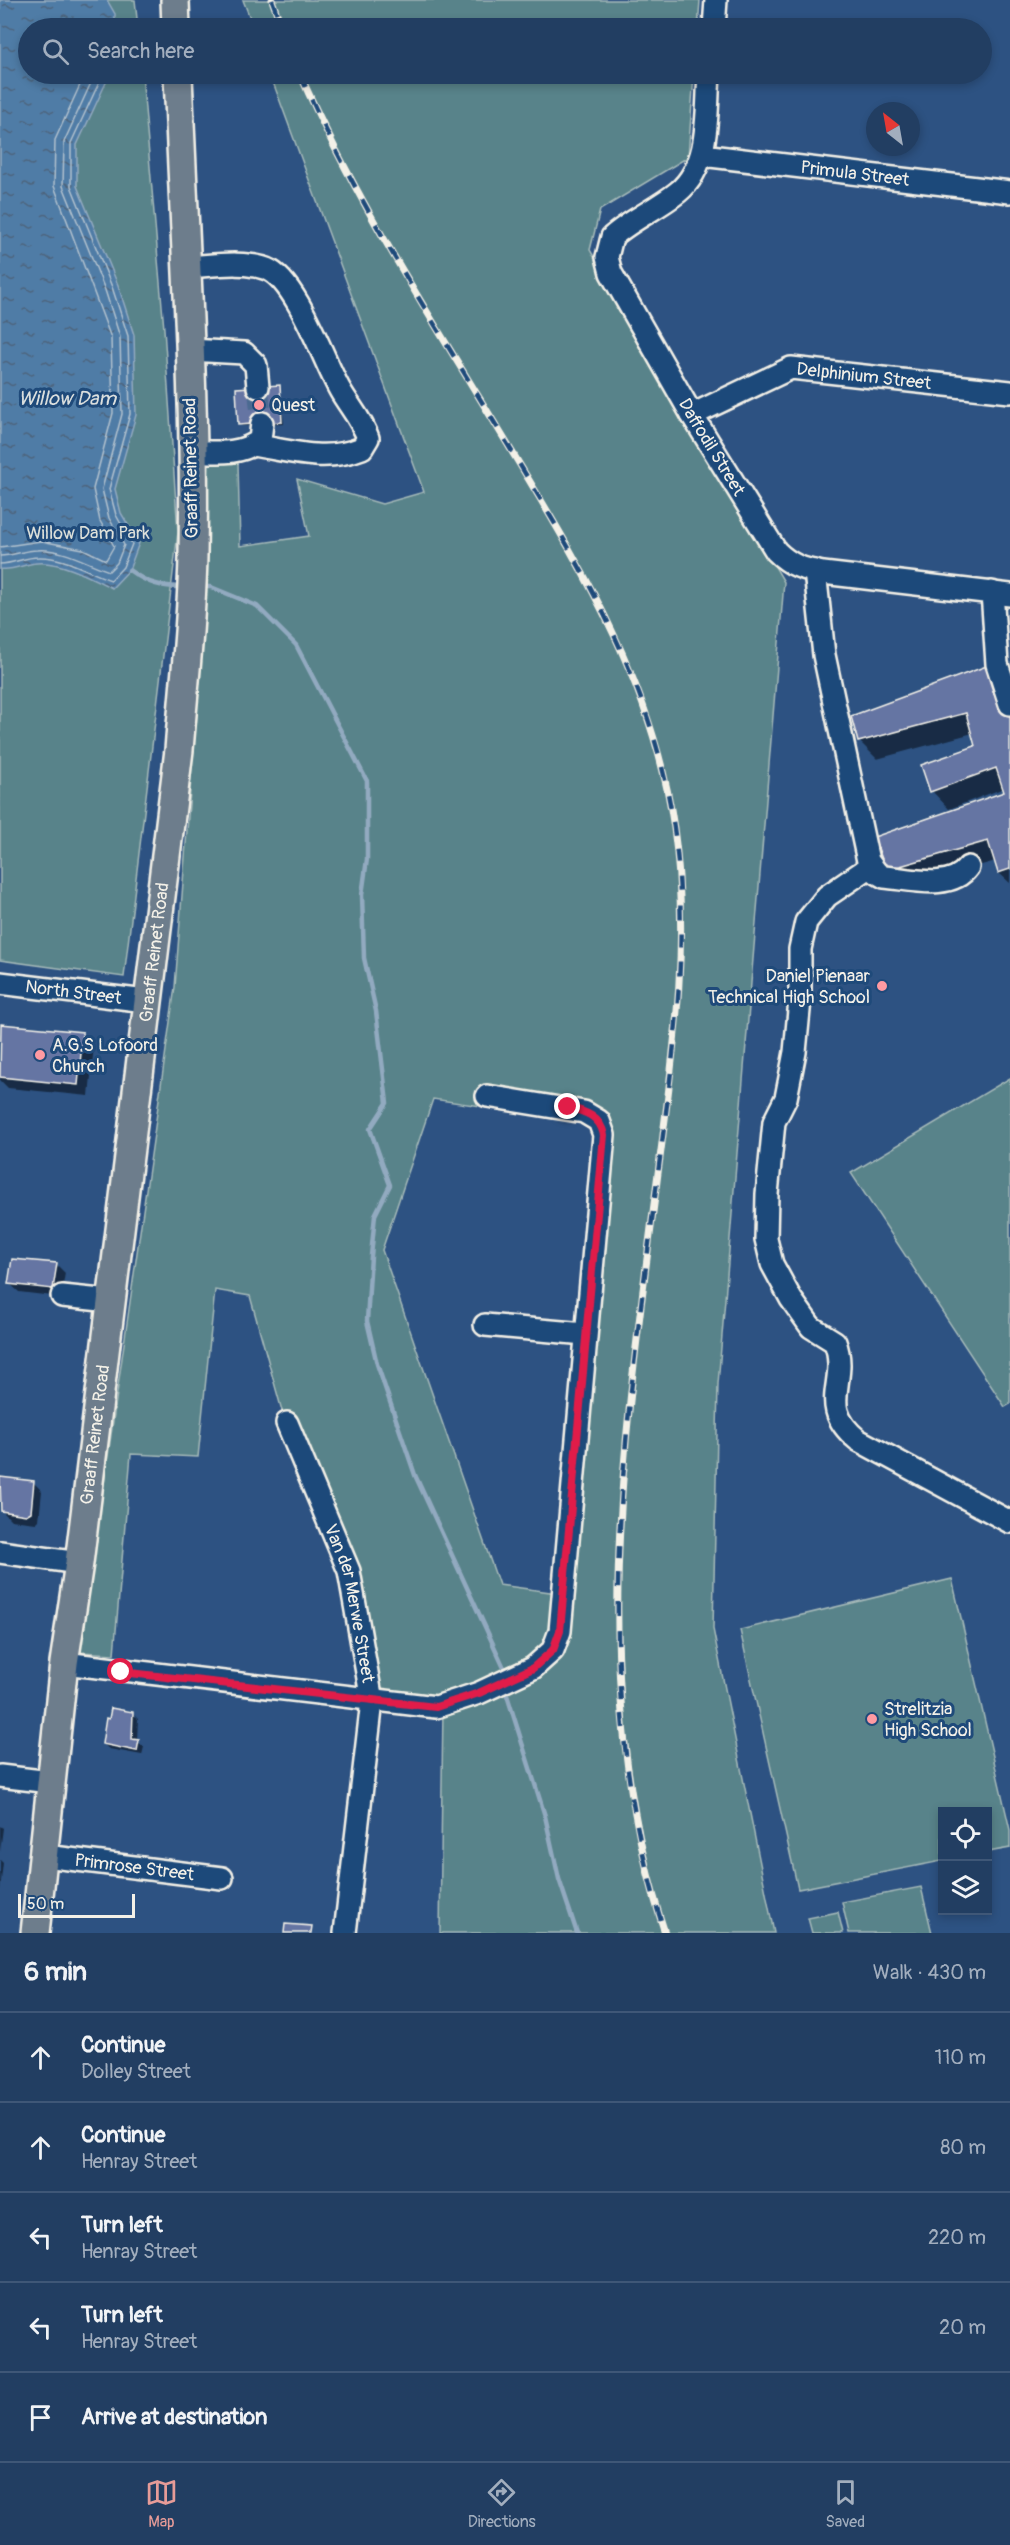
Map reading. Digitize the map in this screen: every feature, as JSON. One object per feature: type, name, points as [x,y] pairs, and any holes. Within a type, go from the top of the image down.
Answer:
[{"type":"main road","points":[[175,0],[176,18]]},
{"type":"main road","name":"Graaff Reinet Road","points":[[35,1933],[64,1663],[79,1563],[146,1001],[179,750],[191,591],[191,451],[178,84]]},
{"type":"street","points":[[715,18],[716,0]]},
{"type":"street","points":[[702,155],[709,84]]},
{"type":"street","name":"Primula Street","points":[[702,155],[1010,192]]},
{"type":"street","name":"Daffodil Street","points":[[702,155],[692,176],[678,192],[612,237],[607,257],[610,273],[692,414],[776,551],[797,568],[1001,593]]},
{"type":"street","points":[[185,267],[248,265],[269,270],[282,281],[298,303],[340,390],[368,438],[362,448],[348,453],[319,457],[253,445]]},
{"type":"street","points":[[189,350],[244,353],[256,365],[258,387]]},
{"type":"street","name":"Delphinium Street","points":[[692,414],[791,368],[1010,392]]},
{"type":"street","points":[[191,451],[236,451],[253,445],[260,440],[262,423]]},
{"type":"street","points":[[815,571],[824,655],[856,813],[871,866],[884,877],[942,881],[957,879],[968,867]]},
{"type":"street","points":[[1001,593],[997,664],[1010,704]]},
{"type":"street","points":[[871,866],[827,896],[806,922],[800,949],[800,1000],[795,1052],[786,1098],[774,1122],[766,1194],[766,1239],[772,1264],[791,1299],[811,1327],[835,1342],[840,1362],[834,1406],[845,1430],[858,1440],[1010,1522]]},
{"type":"street","name":"North Street","points":[[0,983],[146,1001]]},
{"type":"street","points":[[64,1663],[427,1707],[447,1705],[533,1668],[553,1650],[560,1631],[604,1131],[599,1121],[584,1112],[487,1096]]},
{"type":"street","points":[[62,1296],[111,1301]]},
{"type":"street","points":[[485,1325],[585,1334]]},
{"type":"street","name":"Van der Merwe Street","points":[[287,1423],[349,1571],[372,1701],[345,1933]]},
{"type":"street","points":[[0,1552],[79,1563]]},
{"type":"street","points":[[0,1776],[50,1782]]},
{"type":"street","name":"Primrose Street","points":[[45,1856],[222,1878]]},
{"type":"green space","name":"Willow Dam Park","points":[[0,0],[135,0],[137,18],[18,18],[18,84],[143,84],[164,329],[178,532],[124,977],[0,960]]},
{"type":"green space","points":[[243,0],[700,0],[699,18],[250,18]]},
{"type":"green space","points":[[274,84],[693,84],[688,157],[600,210],[590,250],[784,582],[718,1384],[713,1629],[774,1933],[440,1933],[443,1708],[539,1658],[561,1631],[604,1124],[433,1099],[382,1250],[499,1585],[557,1593],[554,1628],[536,1652],[441,1703],[376,1695],[363,1630],[284,1418],[250,1296],[215,1290],[198,1457],[131,1454],[114,1654],[80,1652],[175,987],[194,739],[209,462],[238,463],[240,546],[309,536],[297,479],[382,504],[424,492]]},
{"type":"green space","points":[[1010,1078],[1010,1404],[1005,1407],[851,1173]]},
{"type":"green space","points":[[952,1579],[1010,1830],[1010,1848],[992,1851],[992,1807],[938,1807],[938,1862],[798,1889],[740,1630]]},
{"type":"green space","points":[[921,1887],[932,1933],[849,1933],[842,1902]]},
{"type":"green space","points":[[838,1912],[843,1933],[812,1933],[808,1918]]},
{"type":"water","name":"Willow Dam","points":[[0,0],[107,0],[115,18],[18,18],[18,84],[105,84],[77,145],[77,186],[118,285],[134,335],[136,415],[115,489],[121,513],[139,543],[129,570],[112,588],[76,571],[46,563],[0,569]]},
{"type":"building","name":"Quest","points":[[280,385],[282,422],[238,425],[236,388]]},
{"type":"building","points":[[992,664],[1010,717],[1010,869],[998,873],[988,841],[886,870],[874,837],[1004,792],[996,768],[930,792],[921,765],[975,746],[966,713],[858,742],[851,716]]},
{"type":"building","name":"A.G.S Lofoord Church","points":[[1,1024],[83,1032],[78,1085],[0,1077]]},
{"type":"building","points":[[12,1259],[57,1263],[53,1289],[8,1284]]},
{"type":"building","points":[[0,1477],[34,1481],[31,1512],[26,1515],[1,1511]]},
{"type":"building","points":[[111,1708],[133,1712],[132,1739],[139,1740],[137,1751],[102,1744],[106,1718],[109,1719]]},
{"type":"building","points":[[285,1924],[312,1926],[311,1933],[284,1933]]},
{"type":"waterway","points":[[129,570],[155,584],[184,587]]},
{"type":"waterway","points":[[202,587],[211,587],[257,606],[296,645],[367,781],[367,859],[362,895],[364,958],[376,1011],[387,1103],[370,1129],[390,1185],[375,1215],[367,1321],[377,1364],[415,1475],[505,1670]]},
{"type":"waterway","points":[[506,1692],[545,1816],[559,1879],[577,1933]]},
{"type":"tunnel","points":[[258,387],[262,423]]},
{"type":"railway","points":[[272,0],[278,18]]},
{"type":"railway","points":[[305,84],[375,222],[430,318],[569,548],[615,636],[651,728],[674,828],[681,917],[678,1005],[633,1370],[624,1464],[619,1559],[618,1653],[625,1747],[640,1840],[665,1933]]},
{"type":"place","name":"Quest","points":[[259,405]]},
{"type":"place","name":"Daniel Pienaar Technical High School","points":[[882,986]]},
{"type":"place","name":"A.G.S Lofoord Church","points":[[40,1055]]},
{"type":"place","name":"Strelitzia High School","points":[[872,1719]]},
{"type":"route","points":[[121,1672],[436,1707],[479,1693],[515,1677],[533,1668],[553,1650],[560,1631],[585,1334],[604,1149],[604,1131],[599,1121],[594,1116],[568,1107]]}]
